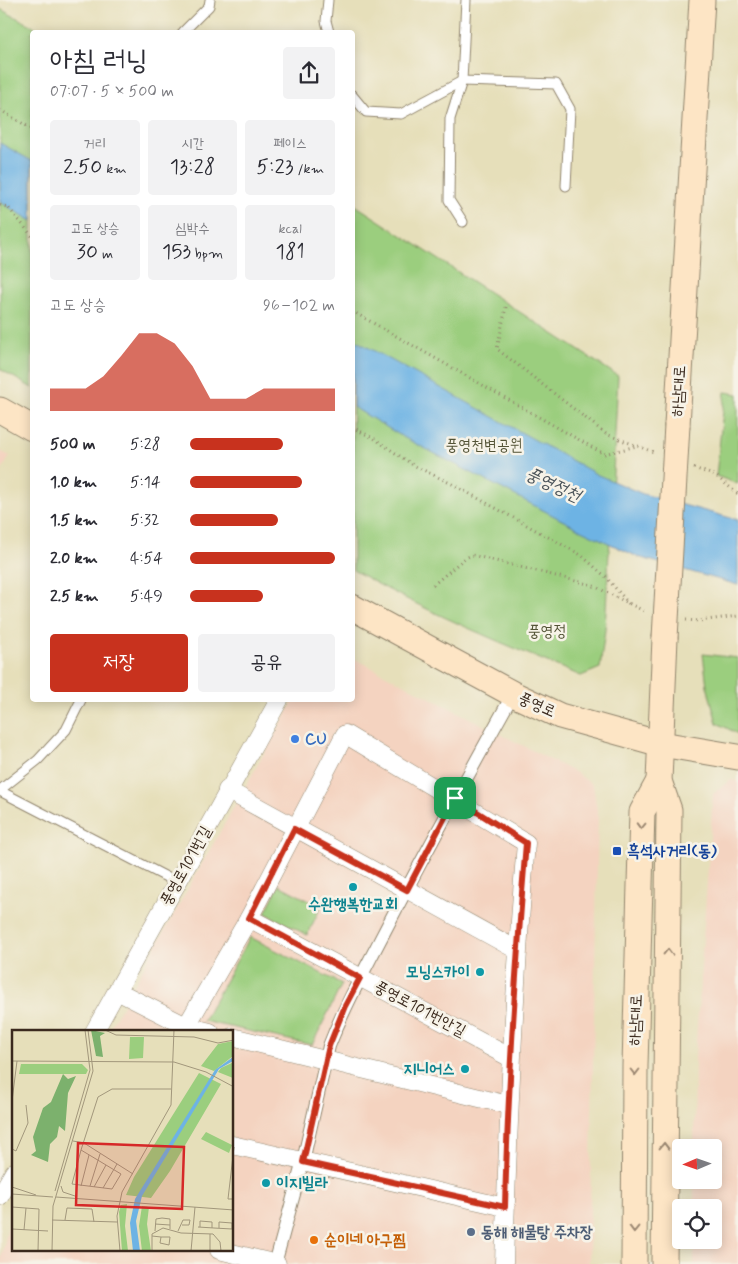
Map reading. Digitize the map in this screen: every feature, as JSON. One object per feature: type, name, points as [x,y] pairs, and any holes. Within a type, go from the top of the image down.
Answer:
[{"type":"main road","name":"하남대로","points":[[664,1264],[670,820],[669,810],[659,781],[665,638],[702,0]]},
{"type":"main road","points":[[0,410],[30,427]]},
{"type":"main road","name":"풍영로","points":[[355,609],[513,694],[560,716],[661,744],[738,757]]},
{"type":"main road","name":"하남대로","points":[[634,1264],[635,1066],[642,812],[659,781]]},
{"type":"street","points":[[226,1252],[276,1264],[335,1030],[360,978],[455,798],[513,694]]},
{"type":"street","name":"풍영로101번길","points":[[95,1030],[227,790],[278,702]]},
{"type":"street","points":[[117,991],[185,1029],[249,918],[345,734],[455,798],[526,843],[517,950],[508,1105],[504,1264]]},
{"type":"street","points":[[227,790],[294,829],[517,950]]},
{"type":"street","name":"풍영로101번안길","points":[[249,918],[512,1058]]},
{"type":"street","points":[[234,1037],[508,1105]]},
{"type":"street","points":[[234,1145],[505,1207]]},
{"type":"street","points":[[0,1196],[12,1175]]},
{"type":"lane","points":[[185,30],[209,6],[210,0]]},
{"type":"lane","points":[[328,0],[326,21],[328,30]]},
{"type":"lane","points":[[463,222],[448,200],[450,119],[462,81],[466,0]]},
{"type":"lane","points":[[355,99],[366,112],[401,114],[462,81],[556,84],[570,109],[566,186]]},
{"type":"lane","points":[[80,702],[60,736],[38,760],[0,790],[176,882]]},
{"type":"path","points":[[0,110],[30,128]]},
{"type":"path","points":[[0,205],[8,207],[30,234]]},
{"type":"path","points":[[506,307],[497,349],[606,434],[664,456]]},
{"type":"path","points":[[355,313],[604,454],[637,446]]},
{"type":"path","points":[[355,429],[419,468],[452,484],[581,555],[606,577],[629,604]]},
{"type":"path","points":[[690,466],[716,476],[738,494]]},
{"type":"path","points":[[433,585],[465,558],[472,555],[592,585],[652,614]]},
{"type":"path","points":[[683,620],[699,621],[738,616]]},
{"type":"shaded area","points":[[0,451],[10,456],[0,473]]},
{"type":"shaded area","points":[[355,659],[576,773],[593,785],[598,816],[589,1264],[0,1264],[12,1208],[12,1252],[234,1252],[234,1030],[109,1030],[293,702],[355,702]]},
{"type":"shaded area","points":[[730,780],[738,781],[738,1264],[694,1264],[694,1249],[722,1249],[722,1199],[694,1199],[694,1189],[722,1189],[722,1139],[694,1139],[695,1057],[713,794]]},
{"type":"green space","points":[[0,9],[40,30],[30,30],[30,387],[0,369]]},
{"type":"green space","name":"풍영천변공원","points":[[355,205],[618,376],[605,630],[600,668],[581,676],[436,614],[355,571]]},
{"type":"green space","points":[[725,392],[738,394],[738,484],[716,476]]},
{"type":"green space","points":[[703,654],[738,658],[738,734],[717,723],[707,686]]},
{"type":"green space","points":[[279,885],[321,907],[307,935],[265,913]]},
{"type":"green space","points":[[250,937],[342,984],[312,1045],[203,1021]]},
{"type":"water","points":[[0,143],[30,160],[30,220],[0,202]]},
{"type":"water","name":"풍영정천","points":[[355,340],[598,475],[643,494],[738,520],[738,585],[638,557],[579,529],[403,437],[355,408]]},
{"type":"place","name":"CU","points":[[295,739]]},
{"type":"place","name":"흑석사거리(동)","points":[[617,851]]},
{"type":"place","name":"수완행복한교회","points":[[353,887]]},
{"type":"place","name":"모닝스카이","points":[[480,972]]},
{"type":"place","name":"지니어스","points":[[465,1069]]},
{"type":"place","name":"이지빌라","points":[[266,1183]]},
{"type":"place","name":"동해 해물탕 주차장","points":[[471,1232]]},
{"type":"place","name":"순이네 아구찜","points":[[314,1240]]},
{"type":"route","points":[[455,798],[526,843],[517,950],[508,1105],[505,1207],[303,1162],[329,1046],[345,1006],[360,978],[249,918],[294,829],[407,890],[455,798]]},
{"type":"park label","name":"풍영정","points":[[547,631]]}]
